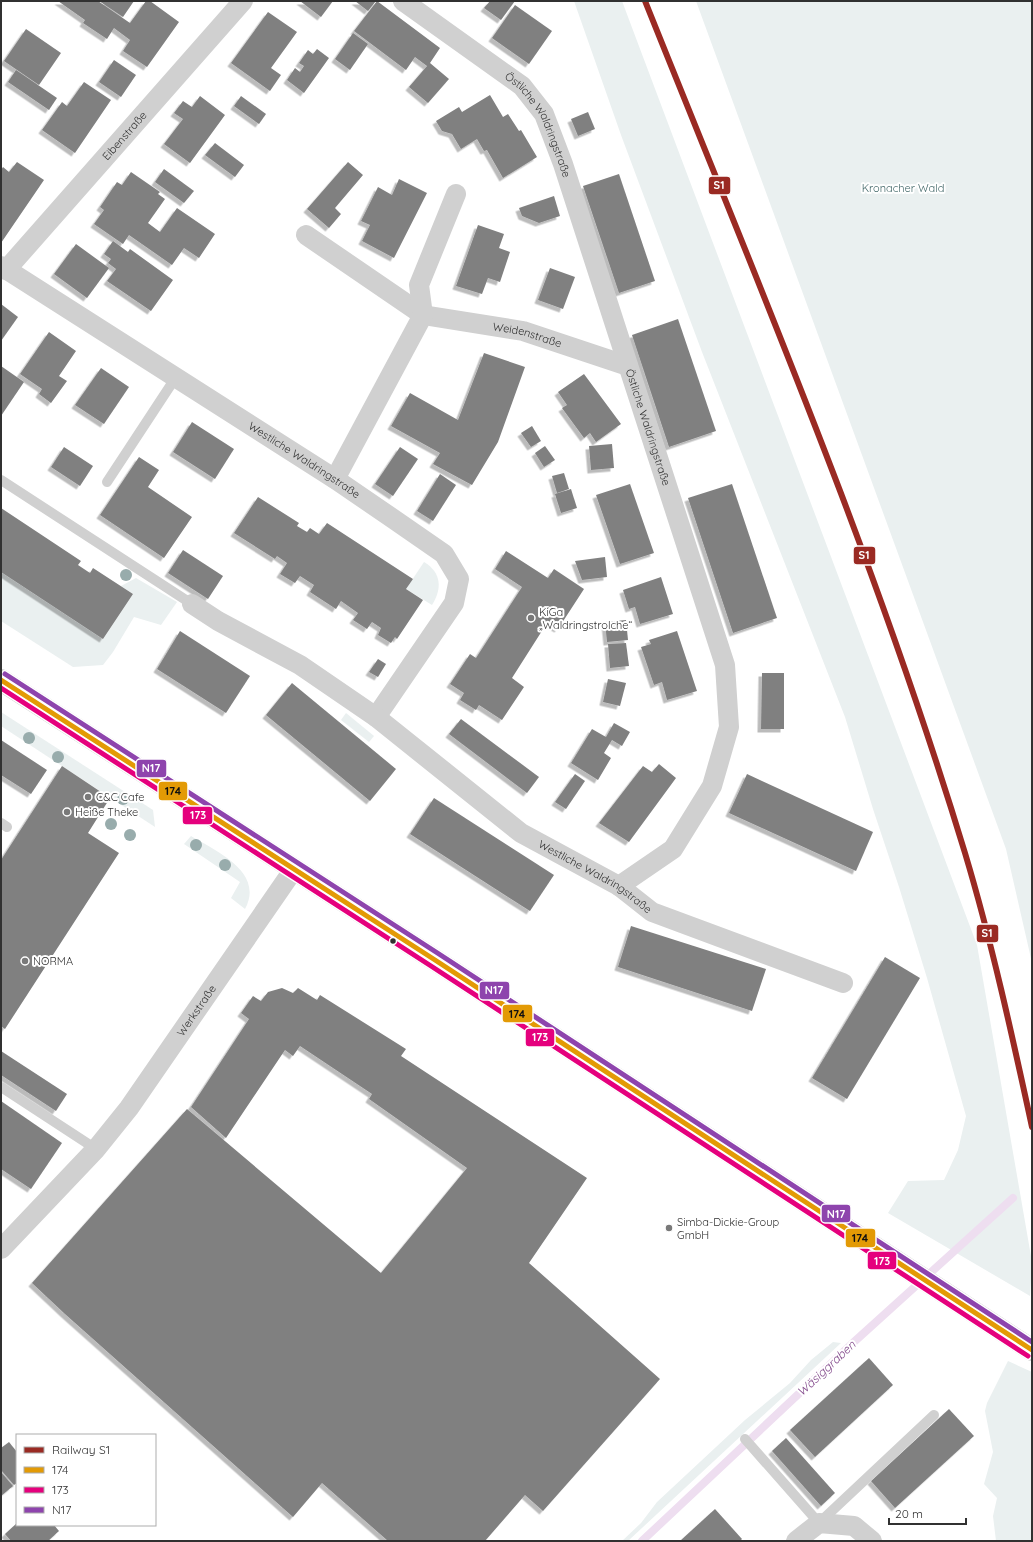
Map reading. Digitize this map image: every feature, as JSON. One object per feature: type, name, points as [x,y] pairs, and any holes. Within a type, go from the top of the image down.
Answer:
[{"type":"main road","points":[[1,680],[461,976],[1032,1350]]},
{"type":"street","name":"Eibenstraße","points":[[4,268],[243,1]]},
{"type":"street","name":"Östliche Waldringstraße","points":[[403,1],[522,86],[544,114],[563,164],[725,665],[729,727],[712,786],[673,849],[619,886]]},
{"type":"street","points":[[335,479],[423,315],[419,285],[456,194]]},
{"type":"street","name":"Weidenstraße","points":[[306,235],[423,315],[523,331],[628,366]]},
{"type":"street","name":"Westliche Waldringstraße","points":[[4,268],[335,479],[444,554],[459,579],[454,603],[376,717]]},
{"type":"street","name":"Westliche Waldringstraße","points":[[192,604],[218,621],[300,665],[376,717],[521,833],[619,886],[652,912],[843,983]]},
{"type":"street","name":"Werkstraße","points":[[1,1249],[96,1150],[129,1108],[294,869]]},
{"type":"street","points":[[796,1541],[819,1523],[854,1526],[872,1541]]},
{"type":"lane","points":[[107,482],[176,378]]},
{"type":"lane","name":"Westliche Waldringstraße","points":[[1,480],[192,604]]},
{"type":"lane","points":[[1,1087],[96,1150]]},
{"type":"lane","points":[[745,1439],[819,1523],[934,1415]]},
{"type":"green space","points":[[574,1],[622,1],[977,945],[1032,1262],[1030,1296],[888,1213],[908,1181],[944,1180],[958,1150],[966,1116],[927,978],[845,717],[702,352],[621,135]]},
{"type":"green space","name":"Kronacher Wald","points":[[696,1],[1032,1],[1032,963],[1006,849]]},
{"type":"green space","points":[[424,562],[430,566],[437,576],[439,587],[438,593],[432,605],[406,589]]},
{"type":"green space","points":[[1,572],[103,639],[133,594],[121,586],[136,578],[177,602],[161,625],[134,617],[113,652],[103,665],[73,667],[1,621]]},
{"type":"green space","points":[[1,712],[153,810],[155,827],[1,726]]},
{"type":"green space","points":[[346,713],[374,736],[369,742],[341,720]]},
{"type":"green space","points":[[191,836],[235,864],[243,874],[249,884],[249,896],[245,909],[231,898],[240,882],[184,844]]},
{"type":"green space","points":[[833,1342],[841,1343],[628,1541],[622,1541],[641,1523],[657,1502],[745,1420],[790,1383],[811,1360]]},
{"type":"green space","points":[[1008,1361],[1032,1372],[1032,1541],[996,1541],[993,1516],[997,1498],[984,1484],[993,1452],[985,1411],[987,1403]]},
{"type":"building","points":[[58,1],[98,1],[130,23],[146,1],[150,1],[179,22],[147,67],[123,51],[130,40],[114,28],[107,39],[83,23],[85,20]]},
{"type":"building","points":[[99,1],[134,1],[123,17]]},
{"type":"building","points":[[300,1],[333,1],[321,17]]},
{"type":"building","points":[[355,1],[376,1],[368,11]]},
{"type":"building","points":[[377,1],[440,48],[430,63],[449,79],[428,103],[409,87],[427,66],[415,57],[406,70],[354,31]]},
{"type":"building","points":[[490,1],[515,1],[501,20],[484,8]]},
{"type":"building","points":[[515,5],[552,31],[529,64],[492,38]]},
{"type":"building","points":[[268,12],[297,32],[271,68],[281,75],[270,91],[231,63]]},
{"type":"building","points":[[26,29],[61,53],[39,85],[4,61]]},
{"type":"building","points":[[353,33],[368,44],[350,70],[335,59]]},
{"type":"building","points":[[317,49],[329,58],[304,93],[287,80],[295,68],[300,72],[304,66],[299,63],[308,50],[313,54]]},
{"type":"building","points":[[114,60],[136,75],[121,97],[99,82]]},
{"type":"building","points":[[16,70],[57,98],[49,110],[8,82]]},
{"type":"building","points":[[84,82],[111,100],[75,153],[42,130],[62,102],[67,106]]},
{"type":"building","points":[[490,95],[503,117],[508,114],[519,131],[521,130],[537,157],[503,178],[487,150],[484,151],[477,139],[461,149],[452,134],[442,131],[436,121],[459,107],[462,112]]},
{"type":"building","points":[[200,96],[225,115],[190,163],[164,144],[183,119],[174,113],[183,101],[192,107]]},
{"type":"building","points":[[241,96],[266,114],[259,124],[234,106]]},
{"type":"building","points":[[588,112],[595,129],[578,136],[571,119]]},
{"type":"building","points":[[215,143],[244,165],[235,177],[205,155]]},
{"type":"building","points":[[17,162],[44,180],[1,243],[1,170],[3,167],[9,172]]},
{"type":"building","points":[[348,162],[363,175],[335,208],[341,214],[329,228],[307,209]]},
{"type":"building","points":[[164,169],[194,191],[184,203],[155,182]]},
{"type":"building","points":[[131,172],[160,192],[158,194],[165,199],[148,223],[160,232],[177,208],[215,234],[199,258],[184,248],[172,265],[129,235],[123,244],[94,224],[104,210],[100,207],[117,182],[122,185]]},
{"type":"building","points":[[619,174],[655,281],[619,293],[583,186]]},
{"type":"building","points":[[399,179],[427,193],[394,258],[362,241],[370,225],[361,221],[378,187],[392,195]]},
{"type":"building","points":[[554,196],[560,216],[539,223],[522,216],[519,208]]},
{"type":"building","points":[[478,225],[504,234],[499,248],[510,252],[500,282],[488,278],[482,294],[456,286]]},
{"type":"building","points":[[113,241],[128,252],[130,249],[173,280],[151,311],[107,281],[116,269],[108,263],[111,259],[104,254]]},
{"type":"building","points":[[76,244],[109,268],[87,298],[54,274]]},
{"type":"building","points":[[550,268],[575,277],[563,309],[538,300]]},
{"type":"building","points":[[1,304],[18,317],[1,341]]},
{"type":"building","points":[[678,319],[716,431],[669,447],[632,335]]},
{"type":"building","points":[[49,332],[76,351],[59,376],[67,381],[51,403],[39,394],[42,389],[20,374]]},
{"type":"building","points":[[484,353],[525,367],[498,442],[472,485],[433,464],[440,453],[391,426],[410,393],[458,420]]},
{"type":"building","points":[[1,366],[24,382],[1,416]]},
{"type":"building","points":[[101,368],[129,387],[104,424],[75,405]]},
{"type":"building","points":[[584,374],[621,424],[596,442],[590,433],[584,438],[562,408],[567,405],[558,392]]},
{"type":"building","points":[[192,422],[234,449],[215,479],[173,452]]},
{"type":"building","points":[[532,426],[541,441],[531,447],[521,433]]},
{"type":"building","points":[[612,444],[614,468],[591,470],[589,446]]},
{"type":"building","points":[[545,446],[555,460],[544,467],[535,453]]},
{"type":"building","points":[[64,447],[93,466],[80,486],[51,467]]},
{"type":"building","points":[[400,447],[418,459],[393,496],[375,484]]},
{"type":"building","points":[[139,457],[159,470],[148,487],[192,517],[164,558],[100,515]]},
{"type":"building","points":[[564,473],[569,489],[557,493],[552,476]]},
{"type":"building","points":[[440,474],[456,485],[433,521],[417,511]]},
{"type":"building","points":[[630,484],[654,553],[620,564],[596,495]]},
{"type":"building","points":[[732,484],[777,618],[733,633],[688,498]]},
{"type":"building","points":[[571,489],[577,508],[561,513],[555,494]]},
{"type":"building","points":[[258,497],[299,523],[297,526],[307,532],[310,528],[319,534],[327,523],[413,579],[406,589],[423,600],[397,639],[395,637],[391,643],[378,635],[381,628],[372,622],[367,629],[353,620],[358,613],[341,601],[336,609],[310,592],[314,585],[300,576],[295,583],[280,574],[287,563],[277,556],[275,559],[234,533]]},
{"type":"building","points":[[1,508],[81,561],[78,565],[90,573],[93,568],[133,594],[103,639],[1,572]]},
{"type":"building","points":[[183,550],[223,576],[208,599],[168,573]]},
{"type":"building","points":[[506,551],[548,578],[554,569],[584,589],[558,629],[547,623],[512,678],[524,687],[502,720],[479,705],[476,710],[460,700],[464,693],[450,684],[470,654],[476,658],[522,587],[495,569]]},
{"type":"building","points":[[605,557],[607,577],[582,580],[575,561]]},
{"type":"building","points":[[661,577],[673,614],[640,624],[635,607],[629,609],[623,590]]},
{"type":"building","points":[[626,620],[628,640],[607,642],[605,622]]},
{"type":"building","points":[[180,631],[250,676],[226,713],[157,669]]},
{"type":"building","points":[[677,631],[697,691],[667,700],[662,682],[654,685],[641,647],[651,644],[649,640]]},
{"type":"building","points":[[626,643],[629,666],[610,668],[608,644]]},
{"type":"building","points":[[378,659],[386,664],[378,677],[369,672]]},
{"type":"building","points":[[762,673],[784,673],[784,729],[761,729]]},
{"type":"building","points":[[608,679],[626,683],[620,706],[603,702]]},
{"type":"building","points":[[292,683],[396,769],[370,801],[266,715]]},
{"type":"building","points":[[461,719],[539,777],[527,793],[449,734]]},
{"type":"building","points":[[614,723],[630,732],[622,746],[612,740],[604,753],[611,758],[598,780],[571,763],[592,729],[606,737]]},
{"type":"building","points":[[1,740],[47,770],[31,794],[1,775]]},
{"type":"building","points":[[659,764],[676,778],[629,842],[599,823],[643,766],[652,772]]},
{"type":"building","name":"NORMA","points":[[62,766],[110,798],[88,833],[119,853],[5,1029],[1,1026],[1,860]]},
{"type":"building","points":[[575,774],[585,781],[566,809],[555,802]]},
{"type":"building","points":[[747,774],[873,832],[856,871],[729,813]]},
{"type":"building","points":[[434,798],[554,875],[530,911],[410,834]]},
{"type":"building","points":[[631,926],[766,969],[752,1011],[618,967]]},
{"type":"building","points":[[885,957],[920,978],[847,1099],[812,1078]]},
{"type":"building","points":[[282,988],[293,993],[298,988],[317,1000],[320,995],[406,1049],[401,1056],[587,1178],[529,1263],[660,1379],[543,1511],[525,1495],[485,1541],[388,1541],[322,1483],[293,1517],[32,1283],[187,1109],[381,1273],[467,1168],[369,1099],[372,1094],[300,1046],[293,1056],[285,1050],[226,1138],[191,1107],[249,1019],[241,1013],[253,996],[261,1001],[268,992]]},
{"type":"building","points":[[1,1051],[67,1094],[56,1111],[1,1075]]},
{"type":"building","points":[[1,1101],[62,1143],[31,1189],[1,1169]]},
{"type":"building","points":[[869,1358],[893,1385],[815,1457],[790,1430]]},
{"type":"building","points":[[949,1409],[974,1436],[895,1508],[871,1481]]},
{"type":"building","points":[[786,1438],[835,1493],[821,1506],[772,1451]]},
{"type":"building","points":[[9,1442],[16,1451],[16,1484],[14,1485],[1,1470],[1,1448]]},
{"type":"building","points":[[1,1472],[13,1486],[1,1496]]},
{"type":"building","points":[[715,1509],[742,1539],[740,1541],[680,1541]]},
{"type":"building","points":[[16,1524],[16,1526],[55,1526],[59,1531],[48,1541],[11,1541],[5,1534]]},
{"type":"waterway","name":"Wäsiggraben","points":[[642,1541],[855,1341],[1013,1198]]},
{"type":"rail line","name":"S1","points":[[645,1],[773,318],[855,530],[894,637],[931,745],[975,887],[1001,989],[1032,1127]]},
{"type":"transit line","name":"N17","points":[[5,674],[439,954],[1032,1342]]},
{"type":"transit line","name":"174","points":[[1,680],[435,960],[1032,1350]]},
{"type":"transit line","name":"173","points":[[1,688],[431,966],[1028,1356]]},
{"type":"place","name":"KiGa „Waldringstrolche“","points":[[531,618]]},
{"type":"place","name":"C&C Cafe","points":[[88,797]]},
{"type":"place","name":"Heiße Theke","points":[[67,812]]},
{"type":"place","name":"NORMA","points":[[25,961]]},
{"type":"place","name":"Simba-Dickie-Group GmbH","points":[[669,1228]]}]
